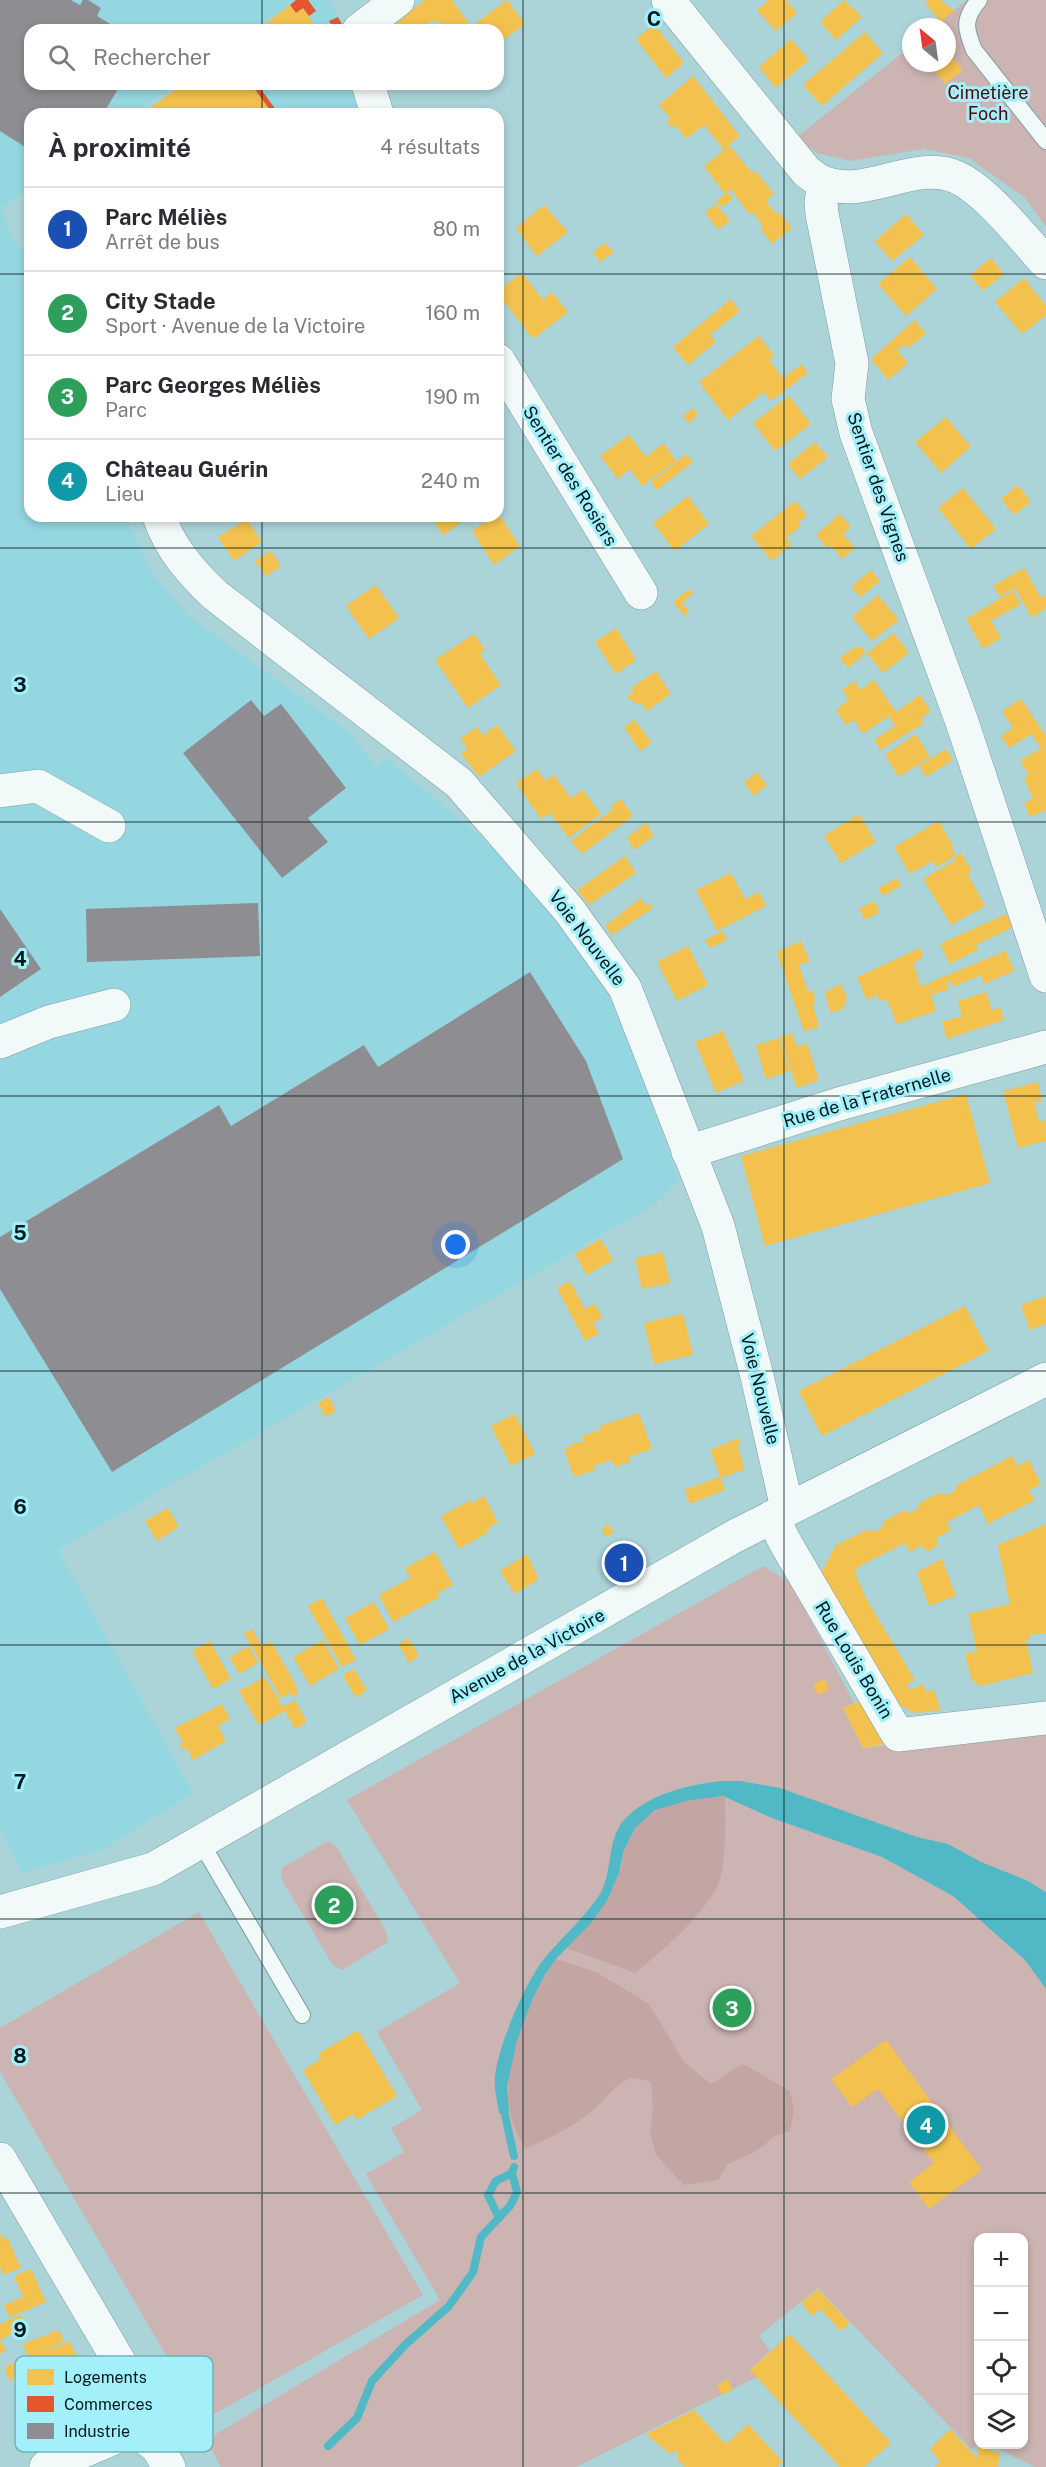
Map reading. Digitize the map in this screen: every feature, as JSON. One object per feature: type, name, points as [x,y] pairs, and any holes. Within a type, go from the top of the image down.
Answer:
[{"type":"street","points":[[367,24],[398,0]]},
{"type":"street","points":[[668,0],[806,171],[824,183],[849,187],[936,172],[954,176],[979,192],[1046,263]]},
{"type":"street","points":[[370,90],[374,108]]},
{"type":"street","name":"Sentier des Vignes","points":[[824,183],[820,202],[852,363],[848,399],[856,433],[962,722],[1046,976]]},
{"type":"street","name":"Sentier des Rosiers","points":[[504,370],[641,593]]},
{"type":"street","name":"Voie Nouvelle","points":[[161,522],[169,541],[182,561],[209,589],[459,783],[569,910],[625,987],[718,1226],[757,1376],[780,1513]]},
{"type":"street","points":[[0,791],[38,786],[109,826]]},
{"type":"street","points":[[0,1042],[49,1022],[114,1005]]},
{"type":"street","name":"Rue de la Fraternelle","points":[[688,1152],[839,1104],[1046,1047]]},
{"type":"street","name":"Avenue de la Victoire","points":[[0,1912],[153,1869],[735,1536],[1046,1379]]},
{"type":"street","name":"Rue Louis Bonin","points":[[780,1513],[786,1544],[898,1735],[1046,1718]]},
{"type":"street","points":[[0,2159],[116,2356]]},
{"type":"street","points":[[46,2467],[81,2452]]},
{"type":"street","points":[[160,2452],[169,2467]]},
{"type":"lane","points":[[979,0],[966,21],[967,33],[974,50],[1046,141]]},
{"type":"lane","points":[[200,1841],[302,2015]]},
{"type":"shaded area","points":[[0,0],[295,0],[261,24],[24,24],[24,90],[167,90],[142,108],[24,108],[24,192],[2,208],[11,238],[24,250],[24,522],[128,522],[153,575],[188,615],[351,734],[376,767],[387,759],[512,863],[614,1000],[679,1179],[657,1203],[58,1550],[193,1793],[104,1849],[21,1873],[0,1827]]},
{"type":"shaded area","points":[[298,0],[330,0],[342,24],[265,24]]},
{"type":"shaded area","points":[[174,90],[363,90],[367,108],[149,108]]},
{"type":"shaded area","points":[[721,1781],[740,1781],[780,1788],[917,1837],[948,1844],[981,1862],[1026,1880],[1046,1892],[1046,1989],[1025,1960],[953,1896],[882,1857],[772,1818],[723,1796],[690,1800],[655,1810],[635,1828],[624,1850],[619,1873],[607,1901],[591,1923],[556,1959],[545,1975],[533,1998],[517,2040],[507,2087],[509,2111],[505,2115],[499,2113],[495,2077],[501,2049],[514,2015],[529,1983],[544,1959],[598,1897],[606,1879],[613,1841],[621,1824],[638,1808],[659,1796],[683,1788]]},
{"type":"shaded area","points":[[725,1797],[725,1842],[721,1877],[711,1897],[681,1933],[635,1973],[567,1948],[590,1923],[603,1904],[619,1873],[629,1838],[646,1817],[684,1800]]},
{"type":"shaded area","points":[[556,1959],[598,1973],[649,2004],[684,2062],[711,2084],[743,2064],[790,2091],[794,2111],[790,2131],[775,2136],[755,2152],[728,2164],[718,2180],[684,2185],[656,2155],[650,2131],[653,2108],[651,2083],[634,2078],[614,2088],[599,2105],[570,2127],[526,2148],[514,2127],[509,2103],[509,2078],[513,2052],[532,2001]]},
{"type":"green space","name":"Cimetière Foch","points":[[967,0],[1046,0],[1046,227],[1025,198],[969,158],[924,149],[850,161],[817,153],[796,138],[902,53],[902,72],[956,72],[956,18],[945,18]]},
{"type":"green space","points":[[763,1566],[790,1582],[854,1703],[843,1708],[863,1748],[1046,1729],[1046,2467],[1035,2467],[998,2449],[1028,2449],[1028,2233],[974,2233],[974,2448],[972,2450],[818,2288],[759,2336],[770,2351],[750,2370],[757,2377],[576,2467],[221,2467],[213,2452],[213,2436],[440,2300],[366,2174],[404,2152],[391,2128],[422,2110],[377,2032],[460,1983],[347,1800]]},
{"type":"green space","points":[[328,1841],[336,1846],[386,1931],[388,1942],[342,1970],[332,1964],[281,1878],[282,1868]]},
{"type":"green space","points":[[199,1912],[423,2295],[213,2415],[213,2356],[166,2356],[0,2072],[0,2028]]},
{"type":"building: Logements","points":[[425,0],[452,0],[470,24],[440,24],[438,21],[431,21],[427,24],[395,24]]},
{"type":"building: Logements","points":[[507,0],[525,24],[504,40],[504,24],[476,23]]},
{"type":"building: Logements","points":[[769,0],[786,0],[797,13],[776,31],[757,10]]},
{"type":"building: Logements","points":[[844,0],[862,17],[836,40],[820,22]]},
{"type":"building: Logements","points":[[928,0],[941,0],[954,11],[946,18],[938,18],[925,3]]},
{"type":"building: Logements","points":[[290,5],[296,13],[303,8],[314,24],[265,24]]},
{"type":"building: Logements","points":[[654,24],[684,63],[666,78],[636,39]]},
{"type":"building: Logements","points":[[865,32],[883,53],[822,106],[803,85]]},
{"type":"building: Logements","points":[[791,39],[809,60],[776,88],[759,67]]},
{"type":"building: Logements","points":[[956,62],[963,70],[945,84],[936,72],[956,72]]},
{"type":"building: Logements","points":[[693,76],[740,136],[729,145],[752,173],[755,170],[774,194],[766,201],[776,214],[779,212],[792,228],[772,244],[760,228],[763,225],[752,212],[749,214],[731,189],[727,192],[733,199],[722,207],[716,201],[725,194],[704,166],[724,150],[704,125],[686,139],[676,126],[671,127],[667,123],[670,118],[659,105]]},
{"type":"building: Logements","points":[[175,90],[255,90],[269,108],[150,108]]},
{"type":"building: Logements","points":[[716,204],[730,221],[718,230],[705,212]]},
{"type":"building: Logements","points":[[544,205],[568,232],[537,256],[516,228]]},
{"type":"building: Logements","points":[[906,214],[924,235],[892,261],[875,241]]},
{"type":"building: Logements","points":[[605,243],[614,252],[600,262],[593,252]]},
{"type":"building: Logements","points":[[910,257],[937,289],[906,316],[878,284]]},
{"type":"building: Logements","points":[[991,258],[1004,274],[983,291],[970,275]]},
{"type":"building: Logements","points":[[522,273],[543,300],[552,292],[568,312],[533,339],[504,302],[504,286]]},
{"type":"building: Logements","points":[[1024,278],[1046,306],[1046,315],[1022,334],[995,302]]},
{"type":"building: Logements","points":[[731,299],[740,311],[710,335],[716,342],[688,365],[673,347]]},
{"type":"building: Logements","points":[[915,320],[926,334],[908,348],[905,345],[897,350],[908,363],[888,380],[871,359]]},
{"type":"building: Logements","points":[[759,336],[774,355],[769,360],[783,378],[802,364],[808,373],[771,401],[764,392],[728,420],[699,382]]},
{"type":"building: Logements","points":[[789,396],[811,424],[775,451],[753,423]]},
{"type":"building: Logements","points":[[693,408],[698,415],[689,423],[683,416]]},
{"type":"building: Logements","points":[[946,417],[971,447],[941,473],[915,442]]},
{"type":"building: Logements","points":[[629,435],[646,457],[664,443],[676,461],[642,486],[630,469],[618,479],[600,456]]},
{"type":"building: Logements","points":[[815,442],[828,457],[800,479],[788,464]]},
{"type":"building: Logements","points":[[686,454],[693,462],[657,490],[651,482]]},
{"type":"building: Logements","points":[[1018,485],[1031,502],[1014,515],[1001,499]]},
{"type":"building: Logements","points":[[963,488],[996,529],[971,549],[938,508]]},
{"type":"building: Logements","points":[[688,496],[709,524],[675,551],[653,523]]},
{"type":"building: Logements","points":[[795,501],[807,515],[798,523],[801,526],[786,538],[792,544],[772,561],[751,536]]},
{"type":"building: Logements","points":[[840,514],[851,527],[843,534],[855,548],[842,559],[830,545],[827,548],[816,535]]},
{"type":"building: Logements","points":[[242,522],[249,522],[262,542],[234,561],[218,537]]},
{"type":"building: Logements","points":[[434,522],[461,522],[443,535]]},
{"type":"building: Logements","points":[[485,522],[504,522],[520,546],[494,565],[472,531]]},
{"type":"building: Logements","points":[[271,551],[281,566],[266,576],[255,561]]},
{"type":"building: Logements","points":[[1024,568],[1041,598],[1046,595],[1046,608],[1032,618],[1015,588],[1000,597],[993,586]]},
{"type":"building: Logements","points":[[871,570],[880,581],[861,597],[851,587]]},
{"type":"building: Logements","points":[[376,585],[399,618],[369,639],[346,606]]},
{"type":"building: Logements","points":[[689,589],[693,593],[682,603],[689,612],[685,616],[673,602]]},
{"type":"building: Logements","points":[[1013,591],[1021,604],[991,621],[1001,638],[983,649],[966,619]]},
{"type":"building: Logements","points":[[878,595],[899,620],[872,641],[852,617]]},
{"type":"building: Logements","points":[[616,628],[636,660],[616,674],[595,642]]},
{"type":"building: Logements","points":[[894,633],[909,653],[883,673],[867,653]]},
{"type":"building: Logements","points":[[474,634],[485,650],[480,654],[501,685],[468,708],[435,660]]},
{"type":"building: Logements","points":[[860,646],[866,653],[848,668],[840,658]]},
{"type":"building: Logements","points":[[656,671],[671,694],[647,711],[641,703],[638,705],[627,697],[634,692],[631,688]]},
{"type":"building: Logements","points":[[874,680],[896,712],[920,695],[931,711],[921,719],[924,723],[881,750],[874,740],[895,726],[889,716],[863,734],[854,720],[846,725],[836,710],[849,699],[842,690],[854,681],[861,690]]},
{"type":"building: Logements","points":[[1021,699],[1046,736],[1046,810],[1030,817],[1024,803],[1033,799],[1024,778],[1029,776],[1020,760],[1041,749],[1032,734],[1009,748],[1001,736],[1013,728],[1002,711]]},
{"type":"building: Logements","points":[[635,720],[652,743],[640,751],[624,727]]},
{"type":"building: Logements","points":[[497,725],[516,751],[479,777],[461,753],[468,749],[460,739],[477,727],[483,735]]},
{"type":"building: Logements","points":[[916,734],[930,757],[899,777],[885,755]]},
{"type":"building: Logements","points":[[946,749],[953,760],[926,777],[919,766]]},
{"type":"building: Logements","points":[[537,769],[545,781],[554,775],[571,798],[583,790],[601,814],[569,838],[550,813],[541,819],[516,783]]},
{"type":"building: Logements","points":[[757,772],[767,785],[754,796],[744,783]]},
{"type":"building: Logements","points":[[621,799],[633,816],[582,854],[571,841],[613,809],[611,806]]},
{"type":"building: Logements","points":[[859,814],[876,842],[841,863],[824,836]]},
{"type":"building: Logements","points":[[939,821],[956,856],[936,867],[933,861],[910,874],[894,847]]},
{"type":"building: Logements","points":[[646,823],[654,836],[634,850],[627,837]]},
{"type":"building: Logements","points":[[961,853],[972,871],[968,874],[985,906],[951,925],[923,879],[956,860],[955,857]]},
{"type":"building: Logements","points":[[625,856],[636,873],[589,905],[577,890]]},
{"type":"building: Logements","points":[[731,873],[745,899],[759,892],[766,906],[717,931],[696,890]]},
{"type":"building: Logements","points":[[897,878],[901,886],[883,896],[878,888]]},
{"type":"building: Logements","points":[[641,898],[646,906],[650,903],[653,908],[612,935],[605,926]]},
{"type":"building: Logements","points":[[874,901],[880,912],[865,920],[859,909]]},
{"type":"building: Logements","points":[[1006,914],[1013,927],[976,945],[978,950],[950,964],[940,944]]},
{"type":"building: Logements","points":[[723,931],[727,940],[710,948],[705,940]]},
{"type":"building: Logements","points":[[801,941],[810,961],[799,965],[808,991],[812,990],[816,1002],[813,1004],[819,1027],[804,1031],[777,952]]},
{"type":"building: Logements","points":[[688,946],[708,985],[677,1001],[657,962]]},
{"type":"building: Logements","points":[[920,948],[923,955],[920,960],[913,963],[921,986],[928,984],[936,1011],[897,1024],[887,1000],[879,1000],[877,995],[867,1000],[857,977]]},
{"type":"building: Logements","points":[[1006,951],[1014,971],[984,984],[981,975],[953,987],[951,981],[947,982],[949,989],[932,995],[928,983]]},
{"type":"building: Logements","points":[[841,984],[847,998],[843,1009],[830,1013],[825,992]]},
{"type":"building: Logements","points":[[986,992],[992,1010],[1000,1007],[1004,1020],[947,1039],[942,1022],[962,1016],[958,1001]]},
{"type":"building: Logements","points":[[723,1031],[744,1081],[716,1093],[695,1042]]},
{"type":"building: Logements","points":[[792,1033],[797,1047],[807,1043],[819,1080],[797,1088],[780,1037]]},
{"type":"building: Logements","points":[[779,1038],[790,1071],[766,1079],[756,1045]]},
{"type":"building: Logements","points":[[1038,1082],[1042,1101],[1034,1102],[1039,1122],[1045,1120],[1046,1141],[1018,1148],[1003,1091]]},
{"type":"building: Logements","points":[[966,1094],[990,1183],[765,1246],[741,1156]]},
{"type":"building: Logements","points":[[601,1239],[613,1260],[587,1275],[575,1254]]},
{"type":"building: Logements","points":[[663,1252],[670,1283],[642,1289],[635,1258]]},
{"type":"building: Logements","points":[[570,1281],[585,1309],[595,1304],[603,1318],[593,1323],[599,1334],[585,1341],[557,1288]]},
{"type":"building: Logements","points":[[1046,1296],[1046,1324],[1030,1330],[1021,1305]]},
{"type":"building: Logements","points":[[965,1306],[989,1351],[822,1436],[799,1391]]},
{"type":"building: Logements","points":[[683,1314],[693,1355],[654,1364],[644,1323]]},
{"type":"building: Logements","points":[[329,1397],[336,1411],[325,1417],[318,1403]]},
{"type":"building: Logements","points":[[639,1413],[652,1449],[629,1457],[631,1461],[615,1467],[612,1460],[594,1466],[595,1470],[574,1477],[564,1449],[571,1447],[570,1444],[584,1442],[582,1436],[601,1430],[600,1426]]},
{"type":"building: Logements","points":[[515,1414],[535,1454],[511,1466],[491,1426]]},
{"type":"building: Logements","points":[[739,1438],[741,1444],[737,1445],[745,1469],[721,1478],[710,1450]]},
{"type":"building: Logements","points":[[1012,1456],[1017,1466],[1029,1460],[1041,1484],[1029,1490],[1035,1500],[988,1524],[979,1505],[947,1522],[951,1530],[936,1538],[938,1542],[936,1547],[929,1551],[922,1545],[910,1552],[905,1543],[858,1567],[855,1573],[867,1600],[915,1680],[907,1684],[910,1690],[923,1684],[926,1692],[934,1690],[941,1710],[915,1713],[896,1703],[843,1614],[822,1572],[836,1545],[867,1530],[873,1532],[882,1528],[884,1521],[903,1511],[910,1513],[918,1509],[919,1503],[939,1493],[947,1495],[955,1491],[957,1485]]},
{"type":"building: Logements","points":[[720,1477],[725,1490],[690,1504],[684,1490]]},
{"type":"building: Logements","points":[[484,1496],[498,1522],[487,1529],[489,1532],[459,1549],[441,1516],[471,1500],[473,1503]]},
{"type":"building: Logements","points":[[168,1508],[179,1527],[157,1541],[145,1521]]},
{"type":"building: Logements","points":[[608,1524],[614,1533],[605,1536],[602,1529]]},
{"type":"building: Logements","points":[[1046,1524],[1046,1633],[1029,1635],[1029,1640],[1026,1640],[1033,1673],[980,1686],[972,1680],[965,1654],[977,1651],[968,1614],[1010,1604],[998,1545]]},
{"type":"building: Logements","points":[[435,1552],[453,1585],[438,1593],[440,1597],[393,1622],[379,1595],[411,1578],[405,1568]]},
{"type":"building: Logements","points":[[527,1554],[539,1579],[515,1594],[500,1571]]},
{"type":"building: Logements","points":[[942,1559],[956,1596],[929,1606],[917,1572]]},
{"type":"building: Logements","points":[[322,1598],[356,1660],[342,1667],[308,1606]]},
{"type":"building: Logements","points":[[374,1602],[389,1629],[360,1645],[345,1618]]},
{"type":"building: Logements","points":[[252,1629],[262,1646],[271,1641],[298,1689],[296,1690],[298,1695],[294,1697],[291,1693],[281,1698],[244,1633]]},
{"type":"building: Logements","points":[[409,1638],[419,1656],[409,1663],[398,1644]]},
{"type":"building: Logements","points":[[323,1640],[339,1669],[310,1686],[293,1657]]},
{"type":"building: Logements","points":[[210,1641],[231,1679],[213,1689],[192,1651]]},
{"type":"building: Logements","points":[[249,1646],[258,1663],[239,1674],[230,1657]]},
{"type":"building: Logements","points":[[354,1669],[367,1690],[356,1698],[343,1675]]},
{"type":"building: Logements","points":[[265,1677],[283,1707],[295,1700],[307,1722],[295,1729],[285,1711],[259,1725],[239,1691]]},
{"type":"building: Logements","points":[[825,1679],[829,1690],[818,1695],[813,1684]]},
{"type":"building: Logements","points":[[865,1699],[887,1744],[863,1748],[843,1708]]},
{"type":"building: Logements","points":[[222,1704],[230,1719],[218,1726],[226,1741],[193,1760],[187,1748],[183,1750],[180,1744],[183,1742],[175,1728]]},
{"type":"building: Logements","points":[[358,2030],[397,2096],[356,2120],[353,2114],[335,2125],[303,2070],[321,2059],[318,2054]]},
{"type":"building: Logements","points":[[886,2040],[982,2170],[929,2209],[909,2182],[934,2163],[878,2089],[852,2107],[831,2079]]},
{"type":"building: Logements","points":[[0,2233],[3,2239],[7,2237],[21,2268],[3,2275],[0,2267]]},
{"type":"building: Logements","points":[[31,2269],[46,2302],[10,2317],[4,2305],[23,2297],[14,2276]]},
{"type":"building: Logements","points":[[818,2289],[850,2323],[841,2331],[820,2309],[812,2316],[801,2303]]},
{"type":"building: Logements","points":[[21,2315],[26,2327],[0,2340],[0,2324]]},
{"type":"building: Logements","points":[[59,2330],[64,2341],[40,2353],[70,2341],[76,2356],[28,2356],[23,2344]]},
{"type":"building: Logements","points":[[790,2334],[891,2443],[864,2467],[840,2467],[750,2370]]},
{"type":"building: Logements","points":[[0,2340],[6,2351],[0,2354]]},
{"type":"building: Logements","points":[[15,2362],[15,2379],[10,2381],[4,2367]]},
{"type":"building: Logements","points":[[728,2379],[733,2390],[722,2395],[717,2385]]},
{"type":"building: Logements","points":[[694,2410],[726,2444],[748,2424],[783,2462],[777,2467],[685,2467],[677,2459],[678,2450],[670,2454],[646,2434]]},
{"type":"building: Logements","points":[[950,2429],[977,2458],[978,2449],[1000,2452],[998,2467],[935,2467],[940,2461],[930,2449]]},
{"type":"building: Commerces","points":[[296,0],[308,0],[316,11],[309,16],[303,8],[296,13],[290,5]]},
{"type":"building: Commerces","points":[[338,17],[342,24],[331,24],[329,21]]},
{"type":"building: Commerces","points":[[255,90],[261,90],[275,108],[269,108]]},
{"type":"building: Industrie","points":[[0,0],[71,0],[80,5],[83,0],[88,0],[101,8],[97,16],[110,24],[24,24],[24,90],[117,90],[107,108],[24,108],[24,146],[0,131]]},
{"type":"building: Industrie","points":[[251,700],[264,716],[281,704],[346,788],[308,818],[328,842],[282,878],[183,753]]},
{"type":"building: Industrie","points":[[258,903],[260,956],[87,962],[86,909]]},
{"type":"building: Industrie","points":[[0,909],[41,969],[0,997]]},
{"type":"building: Industrie","points":[[530,972],[586,1061],[623,1159],[112,1472],[0,1289],[0,1237],[219,1105],[231,1126],[364,1045],[378,1067]]},
{"type":"waterway","points":[[505,2115],[514,2156]]},
{"type":"waterway","points":[[328,2446],[357,2418],[372,2381],[405,2345],[449,2306],[473,2272],[481,2237],[510,2206],[517,2192],[512,2173],[514,2167]]},
{"type":"waterway","points":[[499,2218],[488,2195],[496,2181],[512,2173]]},
{"type":"place","name":"Parc Méliès","points":[[624,1563]]},
{"type":"place","name":"City Stade","points":[[334,1905]]},
{"type":"place","name":"Parc Georges Méliès","points":[[732,2008]]},
{"type":"place","name":"Château Guérin","points":[[926,2125]]}]
